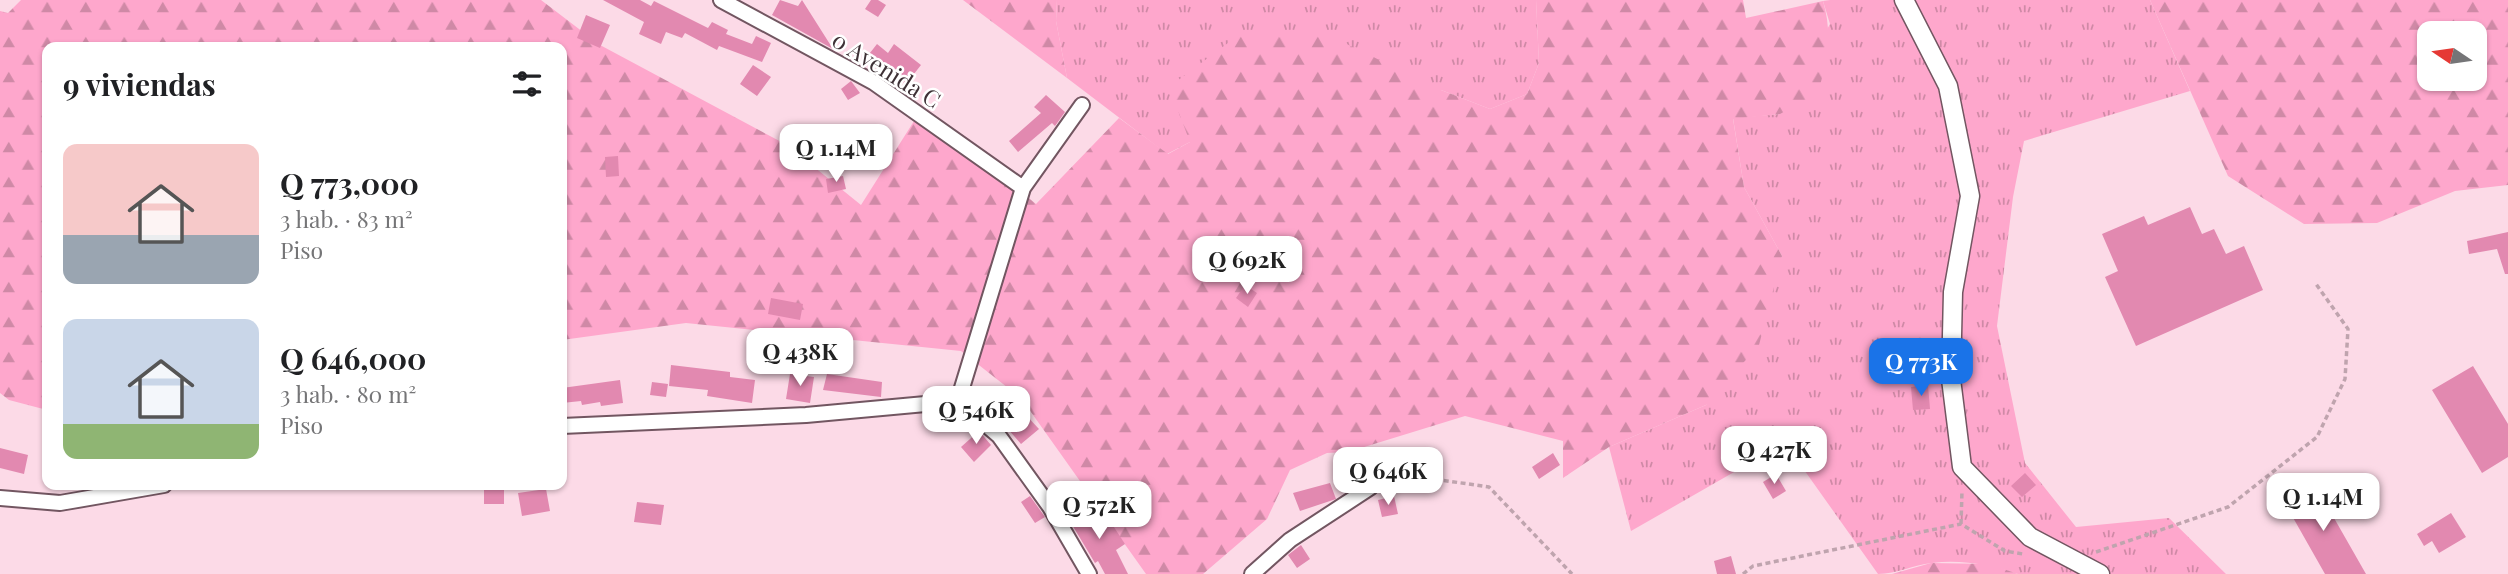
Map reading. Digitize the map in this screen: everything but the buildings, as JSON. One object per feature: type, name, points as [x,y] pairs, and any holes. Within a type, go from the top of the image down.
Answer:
[{"type":"street","name":"0 Avenida C","points":[[721,0],[873,82],[1023,188]]},
{"type":"street","points":[[1904,0],[1948,86],[1970,196],[1953,292],[1951,379],[1962,467],[2029,537],[2099,574]]},
{"type":"street","points":[[958,401],[1023,188],[1082,105]]},
{"type":"street","points":[[567,426],[806,415],[958,401],[999,436],[1050,508],[1089,574]]},
{"type":"street","points":[[1252,574],[1290,540],[1371,487]]},
{"type":"street","points":[[0,498],[60,503],[135,490]]},
{"type":"path","points":[[2071,560],[2228,507],[2317,437],[2345,379],[2348,329],[2316,284]]},
{"type":"path","points":[[1743,574],[1753,566],[1961,524],[1962,467]]},
{"type":"path","points":[[1371,487],[1427,478],[1489,487],[1572,574]]},
{"type":"green space","points":[[21,0],[541,0],[600,45],[787,145],[861,205],[921,110],[1036,204],[1119,118],[1168,154],[1190,142],[1169,87],[1240,34],[1324,33],[1441,90],[1490,109],[1527,94],[1539,63],[1536,0],[1743,0],[1746,18],[1823,1],[1828,36],[1818,93],[1780,114],[1733,119],[1744,187],[1782,256],[1759,345],[1706,405],[1609,447],[1563,478],[1563,441],[1465,416],[1348,452],[1327,453],[1290,470],[1267,519],[1203,574],[1146,574],[1021,398],[961,351],[686,323],[567,339],[567,42],[42,42],[42,409],[9,400],[0,393],[0,11],[8,13]]},
{"type":"green space","points":[[963,0],[1057,0],[1056,21],[1067,78]]},
{"type":"green space","points":[[1057,0],[1536,0],[1539,63],[1527,94],[1490,109],[1441,90],[1190,142],[1167,154],[1067,78],[1056,21]]},
{"type":"green space","points":[[2150,0],[2190,91],[2024,141],[2013,197],[1997,326],[2025,463],[2076,527],[2169,518],[2226,574],[2018,574],[1965,562],[1943,562],[1878,574],[1785,443],[1631,531],[1609,447],[1706,405],[1782,256],[1744,187],[1733,118],[1780,114],[1830,24],[1823,1]]},
{"type":"green space","points":[[2150,0],[2508,0],[2508,185],[2455,191],[2377,223],[2304,224],[2228,176]]},
{"type":"green space","points":[[1931,563],[1989,564],[2018,574],[1892,574]]}]
